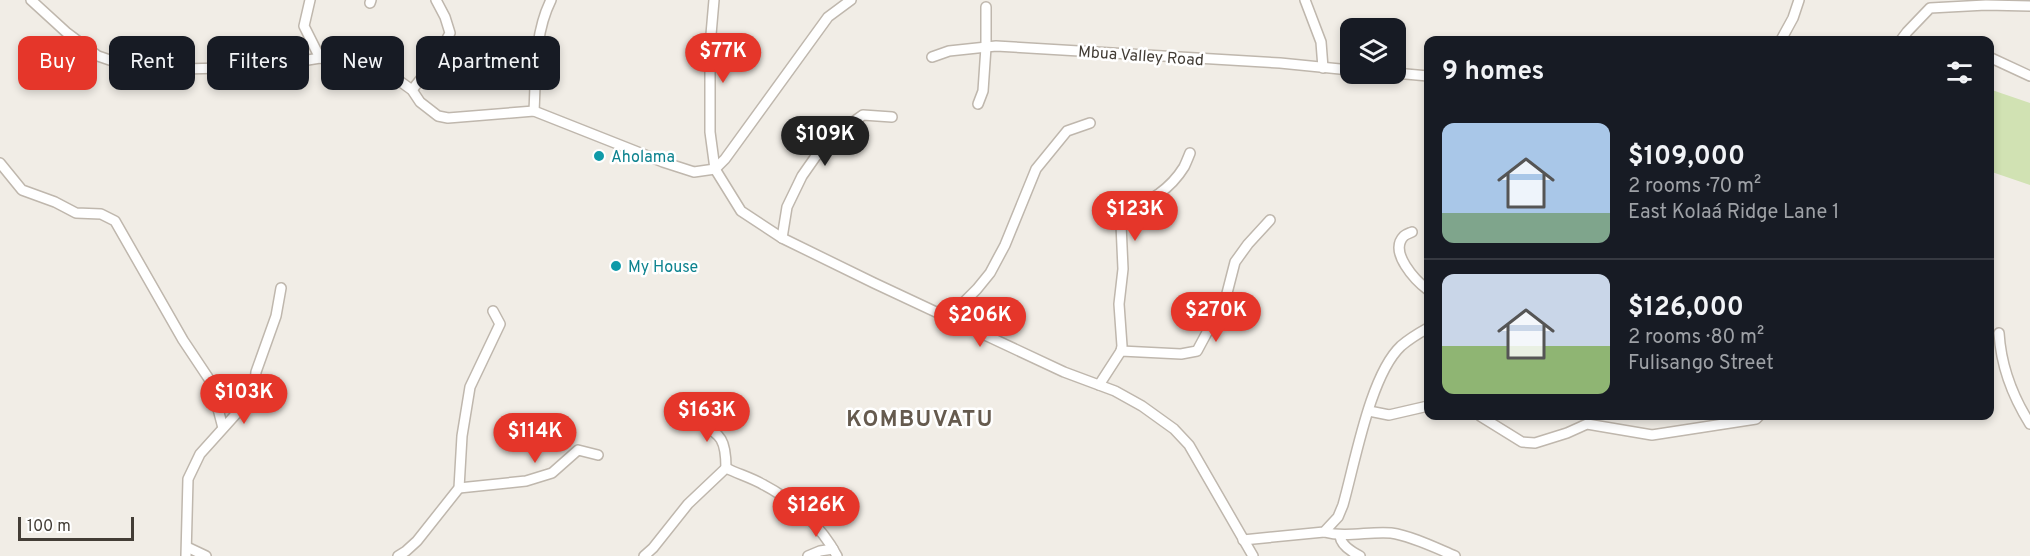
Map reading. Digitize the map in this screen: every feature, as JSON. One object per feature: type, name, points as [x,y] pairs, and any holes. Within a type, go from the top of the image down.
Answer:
[{"type":"street","points":[[31,0],[66,32],[98,56],[139,70],[265,68],[320,58],[380,67],[412,90],[420,102],[438,116],[448,118],[534,111],[694,172],[715,169],[725,159],[828,17],[851,0]]},
{"type":"street","points":[[310,0],[304,26],[320,58]]},
{"type":"street","points":[[412,90],[435,61],[450,33],[436,0]]},
{"type":"street","points":[[534,111],[539,34],[551,0]]},
{"type":"street","points":[[714,0],[710,46],[710,121],[715,169],[741,211],[782,238],[947,318],[1064,372],[1115,391],[1142,406],[1174,429],[1189,445],[1253,556]]},
{"type":"street","points":[[1305,0],[1321,42],[1323,68]]},
{"type":"street","points":[[1783,36],[1799,0]]},
{"type":"street","points":[[1904,36],[1930,8],[1986,4],[2030,6]]},
{"type":"street","points":[[978,104],[983,91],[986,6]]},
{"type":"street","name":"Mbua Valley Road","points":[[932,57],[949,51],[996,46],[1340,69]]},
{"type":"street","points":[[1994,59],[2030,76]]},
{"type":"street","points":[[1406,74],[1424,76]]},
{"type":"street","points":[[782,238],[787,207],[802,176],[816,156],[863,115],[892,117]]},
{"type":"street","points":[[947,318],[990,273],[1005,245],[1036,169],[1067,131],[1090,123]]},
{"type":"street","points":[[1099,385],[1122,346],[1119,304],[1123,269],[1121,224],[1126,208],[1140,206],[1158,195],[1184,167],[1190,153]]},
{"type":"street","points":[[0,163],[22,190],[55,202],[76,213],[101,214],[115,220],[183,340],[211,382],[222,428]]},
{"type":"street","points":[[1121,351],[1181,354],[1197,351],[1226,297],[1235,262],[1270,220]]},
{"type":"street","points":[[1413,232],[1403,237],[1399,246],[1402,259],[1409,272],[1424,286]]},
{"type":"street","points":[[206,556],[187,552],[188,479],[200,454],[254,394],[256,372],[276,316],[281,288]]},
{"type":"street","points":[[398,556],[417,541],[459,488],[462,436],[470,387],[501,324],[493,311]]},
{"type":"street","points":[[1324,532],[1338,517],[1343,505],[1369,411],[1382,375],[1401,346],[1424,331]]},
{"type":"street","points":[[1999,333],[2000,352],[2005,370],[2021,410],[2030,424]]},
{"type":"street","points":[[1369,411],[1389,414],[1424,407]]},
{"type":"street","points":[[644,556],[688,504],[726,468],[726,450],[723,440],[693,417]]},
{"type":"street","points":[[1486,420],[1522,442],[1535,442],[1567,433],[1587,424],[1652,435],[1750,420]]},
{"type":"street","points":[[459,488],[526,481],[552,473],[578,450],[598,455]]},
{"type":"street","points":[[726,468],[764,484],[786,500],[808,517],[835,552]]},
{"type":"street","points":[[1243,540],[1324,532],[1340,536],[1392,533],[1428,544],[1455,556]]},
{"type":"street","points":[[1340,536],[1340,541],[1360,556]]},
{"type":"street","points":[[808,556],[820,551],[835,552]]},
{"type":"green space","points":[[1994,91],[2030,103],[2030,185],[1994,173]]},
{"type":"place","name":"Aholama","points":[[599,156]]},
{"type":"place","name":"My House","points":[[616,266]]},
{"type":"district","name":"KOMBUVATU","points":[[920,418]]}]
